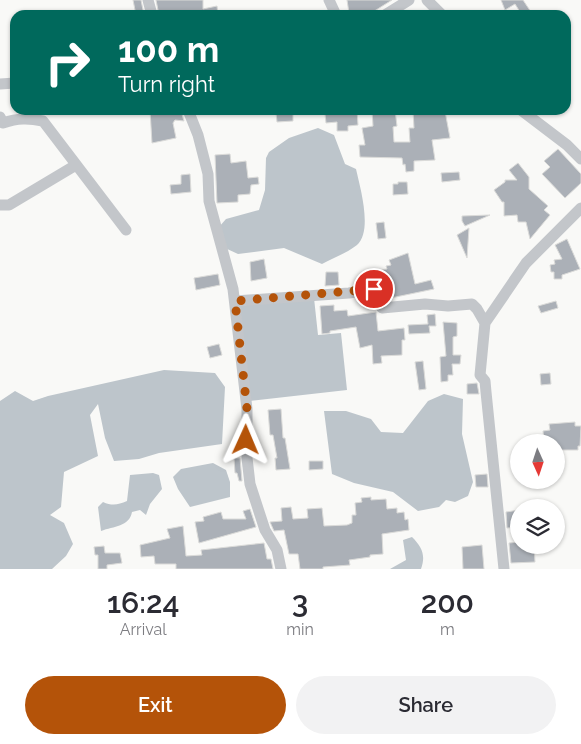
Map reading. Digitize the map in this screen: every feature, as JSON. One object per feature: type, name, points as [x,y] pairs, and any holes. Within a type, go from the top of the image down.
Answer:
[{"type":"street","points":[[393,10],[410,0]]},
{"type":"street","points":[[427,0],[437,10]]},
{"type":"street","points":[[190,115],[198,134],[208,174],[209,202],[218,229],[235,301],[247,409],[247,458],[250,484],[265,530],[277,550],[281,569]]},
{"type":"street","points":[[528,115],[567,145],[581,159]]},
{"type":"street","points":[[1,121],[17,118],[43,121],[126,230]]},
{"type":"street","points":[[0,205],[9,206],[76,165]]},
{"type":"street","points":[[504,569],[485,381],[480,375],[485,323],[526,263],[581,208]]},
{"type":"street","points":[[235,301],[374,289],[377,291],[382,308],[426,304],[460,306],[472,304],[485,323]]},
{"type":"shaded area","points":[[318,128],[334,135],[345,164],[356,169],[365,220],[362,238],[357,245],[322,264],[284,248],[238,254],[225,248],[219,227],[226,219],[259,210],[265,190],[266,158],[269,152],[289,138]]},
{"type":"shaded area","points":[[314,298],[318,335],[341,333],[347,390],[249,401],[238,306]]},
{"type":"shaded area","points":[[164,370],[215,373],[225,387],[222,444],[159,453],[139,459],[114,461],[105,438],[98,404],[90,415],[98,456],[64,472],[61,507],[50,515],[64,523],[73,544],[66,556],[52,569],[0,569],[0,401],[15,391],[33,401]]},
{"type":"shaded area","points":[[444,394],[463,399],[462,434],[473,482],[468,496],[455,502],[446,500],[439,507],[418,511],[393,492],[354,483],[332,474],[324,411],[346,411],[371,419],[381,432],[403,433],[428,401]]},
{"type":"shaded area","points":[[213,463],[226,470],[230,482],[230,497],[190,507],[178,489],[173,477],[181,469]]},
{"type":"shaded area","points":[[153,473],[159,475],[162,489],[150,504],[146,515],[140,510],[132,512],[128,521],[101,531],[98,507],[103,502],[115,504],[127,501],[130,475]]},
{"type":"shaded area","points":[[412,537],[423,555],[421,569],[390,569],[406,560],[403,540]]},
{"type":"building","points":[[133,0],[141,0],[143,10],[135,10]]},
{"type":"building","points":[[156,0],[203,0],[203,9],[217,6],[217,10],[158,10]]},
{"type":"building","points":[[347,0],[392,0],[376,10],[349,10]]},
{"type":"building","points":[[501,0],[523,0],[530,10],[519,10],[515,4],[505,10]]},
{"type":"building","points":[[150,115],[182,115],[184,121],[175,120],[173,123],[176,138],[152,143]]},
{"type":"building","points":[[276,115],[293,115],[293,121],[277,122]]},
{"type":"building","points":[[325,115],[357,115],[358,125],[348,126],[348,131],[337,131],[337,122],[326,123]]},
{"type":"building","points":[[372,115],[396,115],[397,126],[393,127],[394,142],[410,142],[409,128],[414,128],[413,115],[446,115],[450,138],[432,140],[435,160],[414,161],[414,171],[406,172],[402,158],[360,157],[359,145],[365,145],[362,128],[373,126]]},
{"type":"building","points":[[558,149],[581,174],[581,183],[565,198],[542,174],[550,167],[544,161]]},
{"type":"building","points":[[230,154],[231,163],[246,161],[248,178],[258,177],[259,184],[251,185],[250,194],[238,195],[238,202],[217,203],[215,155]]},
{"type":"building","points":[[518,163],[529,177],[529,189],[548,206],[544,210],[550,215],[530,239],[526,222],[518,222],[517,215],[504,216],[504,202],[502,202],[494,190],[505,180],[517,180],[509,170]]},
{"type":"building","points":[[459,172],[460,180],[442,182],[441,173]]},
{"type":"building","points":[[190,174],[191,192],[171,194],[170,185],[181,184],[181,175]]},
{"type":"building","points":[[398,182],[407,182],[408,194],[393,195],[393,184],[398,184]]},
{"type":"building","points":[[490,215],[465,226],[462,221],[462,216]]},
{"type":"building","points":[[384,222],[386,238],[378,239],[376,223]]},
{"type":"building","points":[[469,228],[467,258],[457,235]]},
{"type":"building","points":[[567,239],[580,269],[562,275],[562,279],[554,279],[554,272],[551,272],[550,265],[555,264],[554,260],[562,259],[555,245]]},
{"type":"building","points":[[408,253],[415,284],[431,280],[434,289],[386,299],[384,289],[379,280],[373,281],[372,271],[387,269],[386,266],[391,265],[389,260]]},
{"type":"building","points":[[264,259],[267,278],[251,281],[250,262]]},
{"type":"building","points":[[326,272],[338,272],[339,285],[325,286]]},
{"type":"building","points":[[218,274],[220,285],[196,290],[194,278]]},
{"type":"building","points":[[556,301],[558,308],[541,313],[538,306]]},
{"type":"building","points":[[334,305],[334,311],[347,310],[348,316],[376,312],[378,331],[404,328],[405,340],[402,340],[402,355],[381,356],[382,363],[373,364],[372,345],[360,348],[356,327],[322,334],[320,306]]},
{"type":"building","points":[[435,314],[436,326],[429,326],[430,333],[409,334],[408,325],[428,324],[427,315]]},
{"type":"building","points":[[443,322],[457,323],[457,336],[453,337],[453,355],[461,355],[460,364],[452,364],[453,375],[448,375],[448,381],[441,382],[440,357],[446,356]]},
{"type":"building","points":[[219,344],[222,355],[210,358],[207,347]]},
{"type":"building","points":[[423,361],[426,389],[419,390],[415,362]]},
{"type":"building","points":[[550,373],[551,384],[541,385],[540,374]]},
{"type":"building","points":[[477,383],[479,394],[467,394],[467,384]]},
{"type":"building","points":[[281,409],[283,438],[285,438],[290,469],[276,470],[275,458],[277,458],[273,435],[270,435],[268,410]]},
{"type":"building","points":[[575,422],[575,426],[581,426],[578,450],[565,450],[565,434],[543,434],[543,431],[550,430],[549,424]]},
{"type":"building","points":[[234,458],[240,458],[242,481],[239,481],[237,473],[235,473]]},
{"type":"building","points":[[309,461],[323,461],[323,469],[309,470]]},
{"type":"building","points":[[487,474],[488,487],[476,487],[475,475]]},
{"type":"building","points":[[371,497],[371,500],[386,499],[387,509],[397,508],[397,513],[404,512],[405,520],[408,519],[409,530],[382,534],[383,554],[349,560],[350,565],[323,567],[323,569],[300,569],[298,554],[289,554],[284,530],[274,531],[270,522],[282,521],[281,508],[291,507],[293,519],[308,518],[307,509],[322,508],[324,526],[347,525],[352,523],[352,515],[356,515],[355,503],[362,502],[361,498]]},
{"type":"building","points":[[250,509],[256,527],[199,543],[195,522],[204,521],[203,517],[221,512],[223,519],[246,519],[243,511]]},
{"type":"building","points":[[510,511],[510,528],[507,528],[506,512]]},
{"type":"building","points":[[183,526],[186,556],[202,555],[201,550],[264,543],[267,559],[271,559],[273,569],[176,569],[176,564],[155,564],[154,556],[141,557],[140,545],[170,538],[167,529]]},
{"type":"building","points":[[482,545],[484,569],[463,569],[462,547]]},
{"type":"building","points":[[104,546],[105,553],[120,553],[122,563],[107,565],[107,569],[98,569],[98,555],[95,555],[94,547]]},
{"type":"building","points":[[510,554],[535,554],[535,562],[511,563]]},
{"type":"route","points":[[246,440],[247,409],[235,301],[348,293],[374,289]]}]
